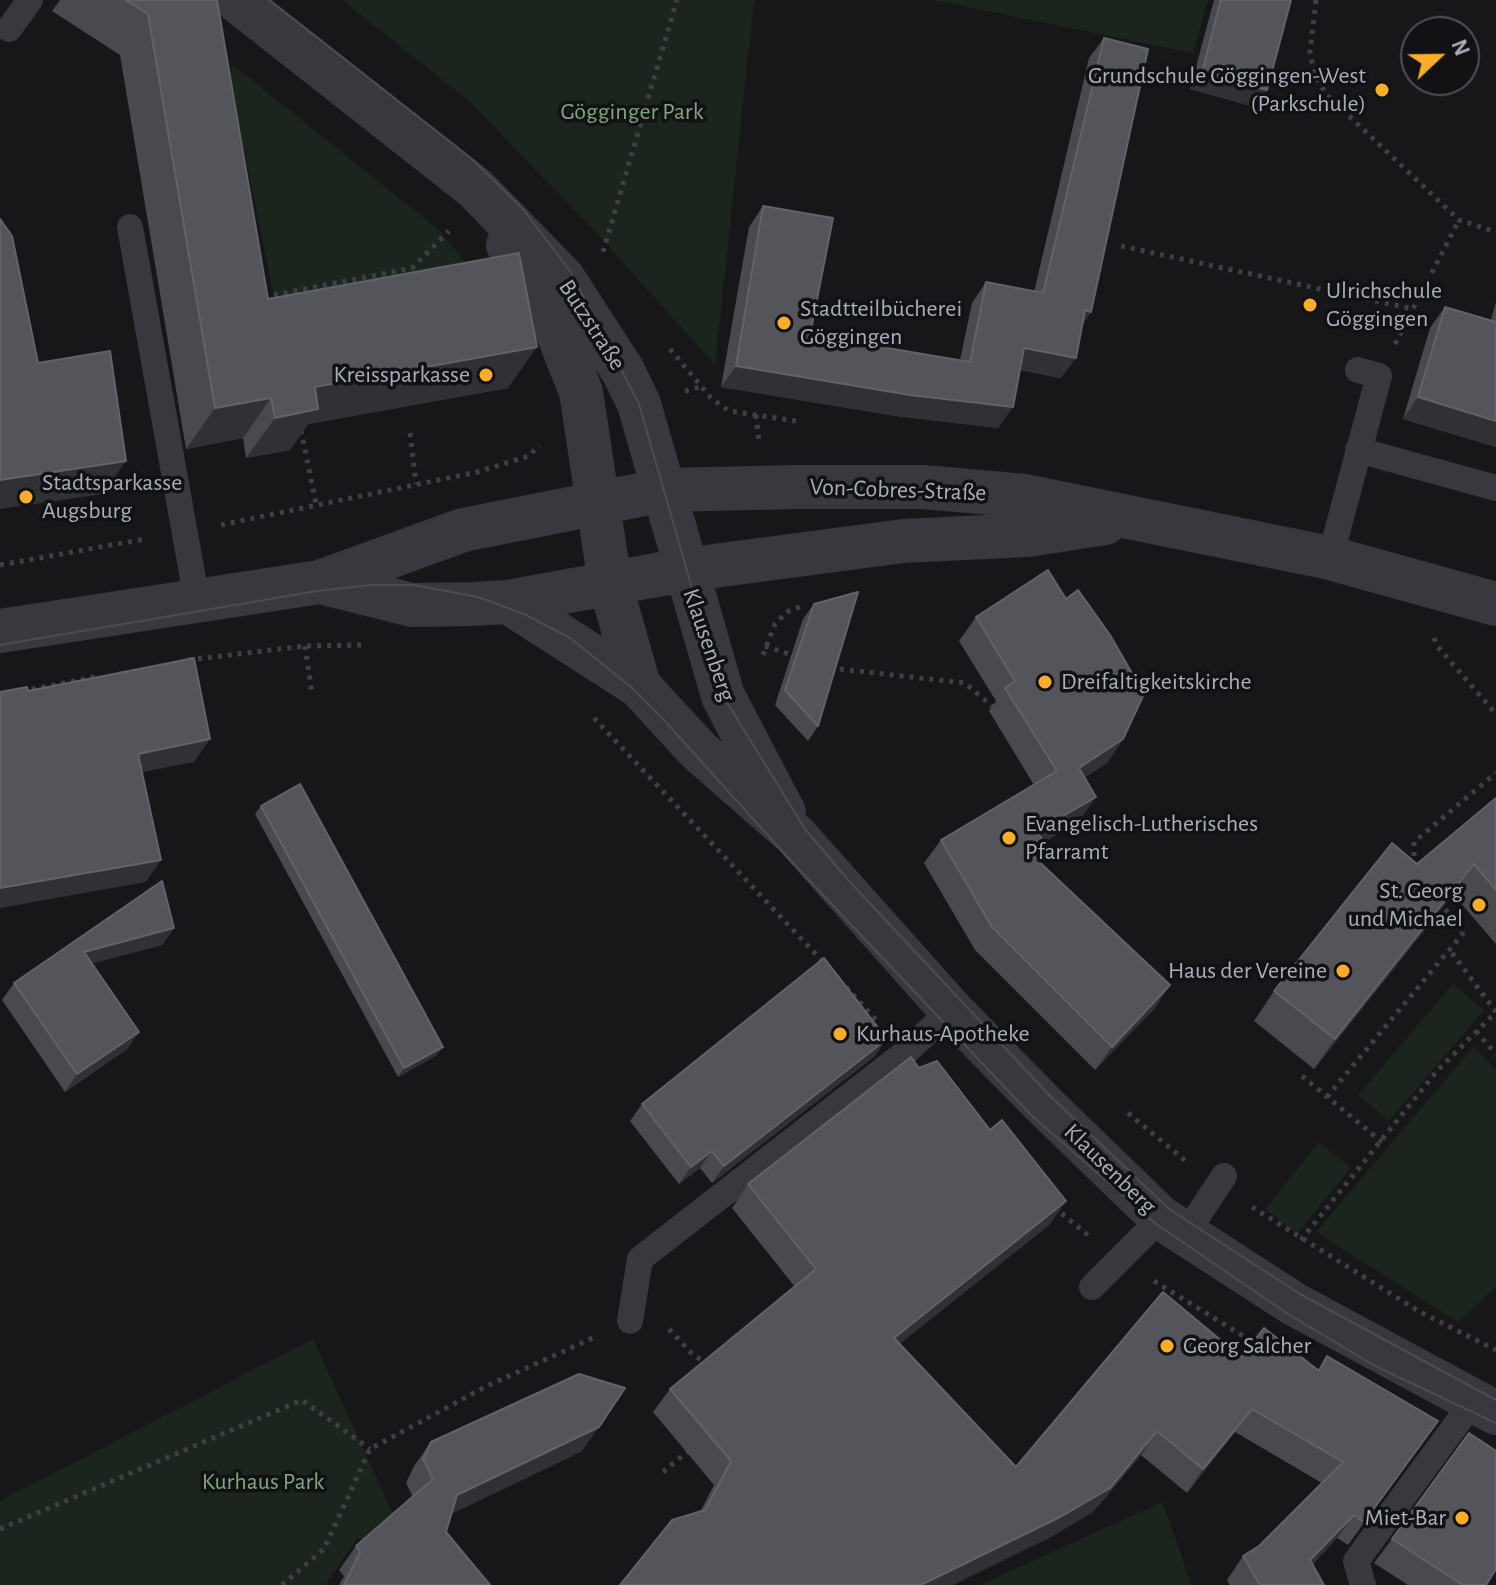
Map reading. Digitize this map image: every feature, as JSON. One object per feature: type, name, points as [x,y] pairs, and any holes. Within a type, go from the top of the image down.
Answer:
[{"type":"street","name":"Butzstraße","points":[[236,0],[475,188],[563,278],[623,371],[639,404],[665,490]]},
{"type":"street","name":"Butzstraße","points":[[475,188],[553,321],[581,392],[595,503]]},
{"type":"street","name":"Von-Cobres-Straße","points":[[320,582],[463,530],[665,490],[923,487],[1025,496],[1129,519],[1202,530],[1330,558],[1496,604]]},
{"type":"street","name":"Klausenberg","points":[[665,490],[684,570],[723,696],[796,836]]},
{"type":"street","name":"Klausenberg","points":[[595,503],[610,583],[639,686]]},
{"type":"street","name":"Von-Cobres-Straße","points":[[320,582],[412,605],[508,602],[684,570],[903,541],[1028,535],[1129,519]]},
{"type":"street","points":[[0,631],[320,582]]},
{"type":"street","name":"Klausenberg","points":[[508,602],[639,686],[699,751],[796,836],[951,1010],[1173,1226],[1294,1304],[1484,1408]]},
{"type":"lane","points":[[9,29],[30,0]]},
{"type":"lane","points":[[130,227],[197,601]]},
{"type":"lane","points":[[1330,558],[1358,450],[1368,373]]},
{"type":"lane","points":[[1358,450],[1496,488]]},
{"type":"lane","points":[[630,1321],[640,1259],[906,1052],[951,1010]]},
{"type":"lane","points":[[1092,1287],[1173,1226],[1221,1180]]},
{"type":"lane","points":[[1363,1585],[1356,1561],[1484,1408]]},
{"type":"path","points":[[599,264],[677,0]]},
{"type":"path","points":[[1316,0],[1310,52],[1321,85],[1459,220],[1496,232]]},
{"type":"path","points":[[440,219],[461,241]]},
{"type":"path","points":[[1368,373],[1413,309],[1459,220]]},
{"type":"path","points":[[264,297],[412,268],[452,229]]},
{"type":"path","points":[[1121,246],[1413,309]]},
{"type":"path","points":[[261,282],[267,310]]},
{"type":"path","points":[[711,398],[729,411],[796,421]]},
{"type":"path","points":[[300,425],[316,504]]},
{"type":"path","points":[[410,433],[416,484]]},
{"type":"path","points":[[441,479],[529,456],[543,441]]},
{"type":"path","points":[[1415,581],[1438,647],[1496,714]]},
{"type":"path","points":[[762,668],[765,646],[775,624],[787,612],[810,603]]},
{"type":"path","points":[[178,662],[305,646],[367,645]]},
{"type":"path","points":[[305,646],[312,694]]},
{"type":"path","points":[[765,646],[809,661]]},
{"type":"path","points":[[820,664],[965,683],[994,708]]},
{"type":"path","points":[[15,692],[104,676]]},
{"type":"path","points":[[594,718],[833,973]]},
{"type":"path","points":[[1414,873],[1414,842],[1496,773]]},
{"type":"path","points":[[1327,1097],[1464,932],[1433,895]]},
{"type":"path","points":[[1301,1240],[1437,1071],[1496,1011],[1449,949]]},
{"type":"path","points":[[844,984],[906,1052]]},
{"type":"path","points":[[1476,1031],[1496,1054]]},
{"type":"path","points":[[1302,1076],[1382,1142]]},
{"type":"path","points":[[1122,1108],[1301,1240],[1420,1312],[1495,1348]]},
{"type":"path","points":[[282,1585],[324,1549],[370,1449],[487,1386],[630,1321]]},
{"type":"path","points":[[0,1529],[302,1400],[370,1449]]},
{"type":"path","points":[[663,1472],[687,1452]]},
{"type":"green space","name":"Gögginger Park","points":[[342,0],[754,0],[715,365],[594,230],[469,101]]},
{"type":"green space","points":[[933,0],[1208,0],[1193,53]]},
{"type":"green space","points":[[233,65],[439,230],[489,291],[287,327],[272,287],[229,75]]},
{"type":"green space","points":[[1453,984],[1484,1010],[1389,1121],[1358,1095]]},
{"type":"green space","points":[[1474,1046],[1496,1071],[1496,1287],[1458,1322],[1316,1232]]},
{"type":"green space","points":[[1319,1142],[1351,1168],[1297,1234],[1265,1209]]},
{"type":"green space","name":"Kurhaus Park","points":[[313,1339],[404,1538],[357,1539],[325,1585],[0,1585],[0,1501]]},
{"type":"green space","points":[[1162,1502],[1192,1585],[980,1585]]},
{"type":"building","points":[[126,0],[217,0],[268,299],[519,253],[537,347],[315,387],[318,409],[275,418],[271,398],[215,408],[148,14]]},
{"type":"building","points":[[1221,0],[1291,0],[1267,90],[1202,72]]},
{"type":"building","points":[[1104,38],[1148,49],[1091,312],[1085,310],[1076,358],[1024,348],[1013,407],[910,395],[736,366],[763,206],[833,218],[810,335],[970,362],[986,282],[1043,293]]},
{"type":"building","points":[[0,219],[12,236],[38,363],[110,351],[126,461],[0,480]]},
{"type":"building","points":[[1445,307],[1496,322],[1496,421],[1418,397]]},
{"type":"building","points":[[1048,570],[1066,599],[1078,590],[1110,635],[1144,694],[1123,739],[1079,768],[1096,797],[1037,831],[1048,849],[1034,857],[1170,985],[1112,1047],[992,927],[941,840],[1057,771],[1005,688],[1015,681],[976,617]]},
{"type":"building","points":[[858,592],[818,726],[785,690],[814,604]]},
{"type":"building","points":[[194,658],[210,739],[138,754],[161,860],[0,888],[0,692],[27,687],[28,691]]},
{"type":"building","points":[[300,784],[443,1047],[404,1068],[261,806]]},
{"type":"building","name":"Haus der Vereine","points":[[1496,798],[1496,890],[1474,864],[1335,1039],[1274,991],[1392,843],[1417,864]]},
{"type":"building","points":[[162,881],[174,928],[84,952],[139,1032],[77,1074],[14,983]]},
{"type":"building","points":[[824,958],[887,1039],[724,1166],[712,1151],[691,1167],[642,1104]]},
{"type":"building","points":[[911,1057],[919,1068],[937,1061],[990,1130],[1002,1120],[1066,1201],[894,1338],[1016,1467],[1163,1292],[1241,1357],[1264,1328],[1319,1371],[1327,1356],[1438,1421],[1364,1522],[1354,1515],[1310,1560],[1324,1585],[1260,1585],[1243,1556],[1259,1546],[1343,1462],[1252,1409],[1203,1469],[1157,1431],[1110,1488],[1062,1516],[921,1585],[620,1585],[672,1520],[705,1510],[731,1461],[670,1389],[816,1269],[748,1184]]},
{"type":"building","points":[[579,1374],[625,1388],[599,1427],[457,1495],[446,1532],[490,1585],[344,1585],[360,1552],[356,1546],[433,1479],[423,1459],[431,1442]]},
{"type":"building","points":[[1469,1433],[1496,1451],[1496,1569],[1486,1585],[1463,1585],[1392,1539]]},
{"type":"tram line","points":[[269,0],[472,159],[523,209],[570,271],[639,404],[723,696],[805,829],[849,881],[1050,1096],[1169,1209],[1300,1294],[1496,1400]]},
{"type":"tram line","points":[[0,645],[317,591],[371,585],[414,585],[478,597],[524,614],[570,638],[631,687],[1032,1116],[1156,1224],[1288,1314],[1375,1366],[1496,1423]]},
{"type":"place","name":"Grundschule Göggingen-West (Parkschule)","points":[[1382,90]]},
{"type":"place","name":"Ulrichschule Göggingen","points":[[1310,305]]},
{"type":"place","name":"Stadtteilbücherei Göggingen","points":[[784,323]]},
{"type":"place","name":"Kreissparkasse","points":[[486,375]]},
{"type":"place","name":"Stadtsparkasse Augsburg","points":[[26,497]]},
{"type":"place","name":"Dreifaltigkeitskirche","points":[[1045,682]]},
{"type":"place","name":"Evangelisch-Lutherisches Pfarramt","points":[[1009,838]]},
{"type":"place","name":"St. Georg und Michael","points":[[1479,905]]},
{"type":"place","name":"Haus der Vereine","points":[[1343,971]]},
{"type":"place","name":"Kurhaus-Apotheke","points":[[840,1034]]},
{"type":"place","name":"Georg Salcher","points":[[1167,1346]]},
{"type":"place","name":"Miet-Bar","points":[[1462,1518]]}]
